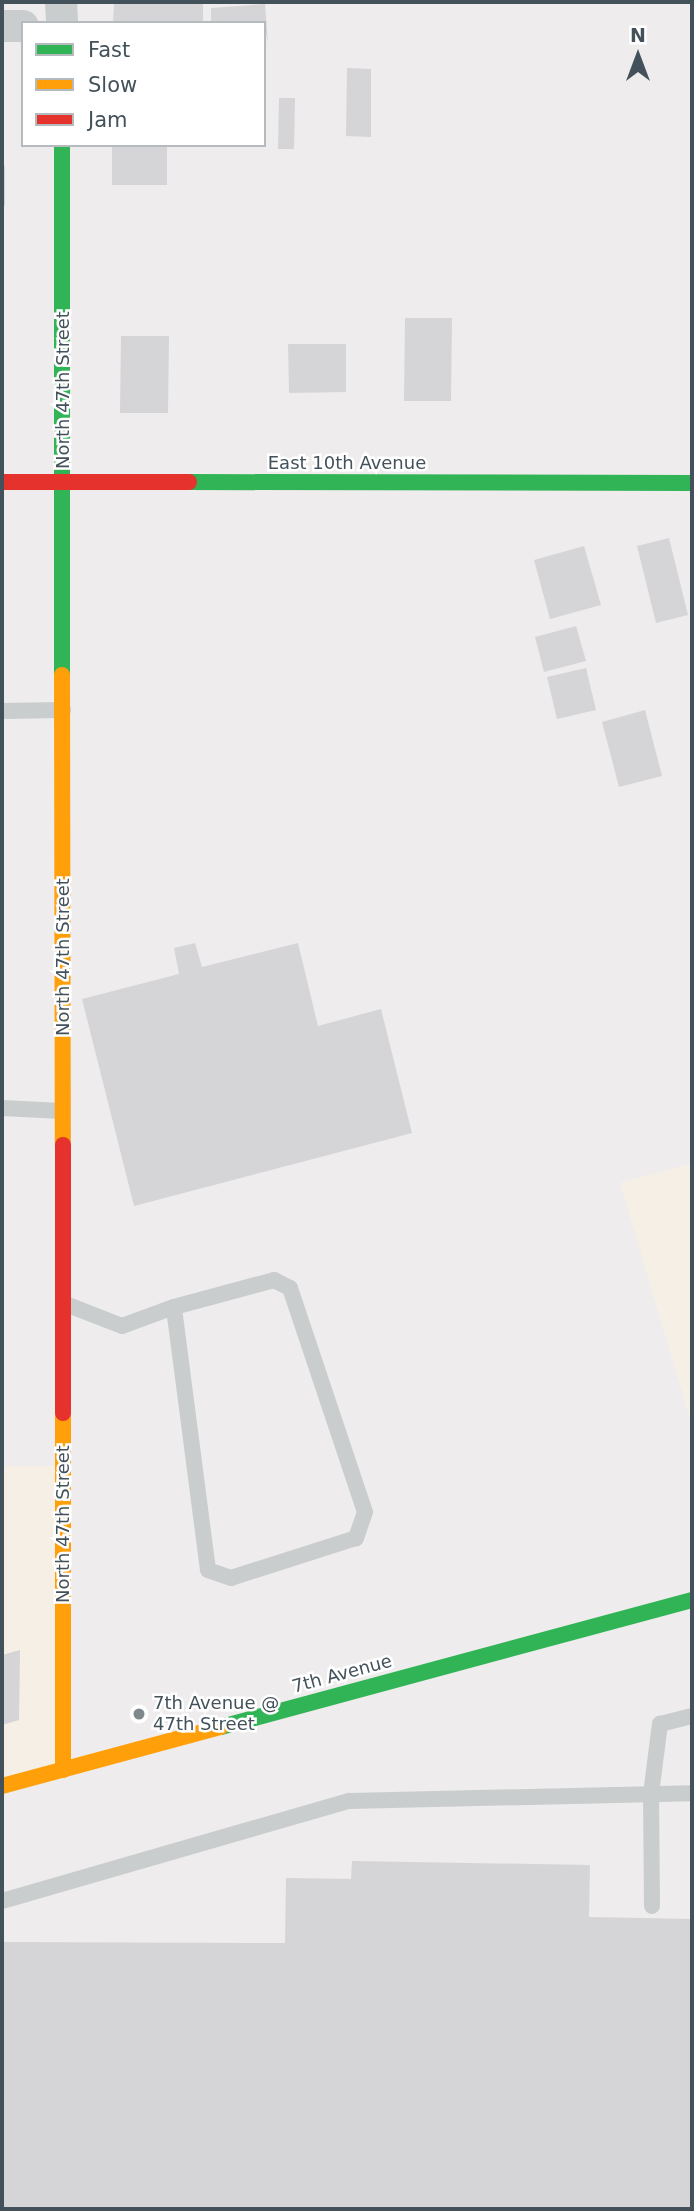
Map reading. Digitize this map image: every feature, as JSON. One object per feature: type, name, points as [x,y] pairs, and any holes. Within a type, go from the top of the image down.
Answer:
[{"type":"street","points":[[61,2],[62,21]]},
{"type":"street","points":[[2,26],[21,26]]},
{"type":"street","name":"North 47th Street","points":[[62,147],[63,1770]]},
{"type":"street","name":"East 10th Avenue","points":[[2,482],[692,483]]},
{"type":"street","name":"7th Avenue","points":[[2,1786],[692,1600]]},
{"type":"lane","points":[[2,711],[63,710]]},
{"type":"lane","points":[[2,1108],[62,1111]]},
{"type":"lane","points":[[63,1303],[122,1326],[174,1307],[274,1280],[290,1288],[365,1512],[356,1538],[231,1578],[208,1570],[174,1307]]},
{"type":"lane","points":[[652,1906],[651,1794],[660,1724],[692,1716]]},
{"type":"lane","points":[[2,1901],[349,1801],[692,1793]]},
{"type":"shaded area","points":[[692,1163],[692,1426],[620,1183]]},
{"type":"shaded area","points":[[2,1466],[55,1466],[57,1768],[2,1783]]},
{"type":"building","points":[[114,2],[203,2],[203,21],[113,21]]},
{"type":"building","points":[[265,4],[268,43],[266,21],[211,21],[211,8]]},
{"type":"building","points":[[347,68],[371,69],[371,137],[346,136]]},
{"type":"building","points":[[279,98],[295,98],[294,149],[278,149]]},
{"type":"building","points":[[112,147],[167,147],[167,185],[112,185]]},
{"type":"building","points":[[2,166],[5,166],[5,206],[2,206]]},
{"type":"building","points":[[405,318],[452,318],[451,401],[404,401]]},
{"type":"building","points":[[121,336],[169,336],[168,413],[120,413]]},
{"type":"building","points":[[288,344],[346,344],[346,392],[289,393]]},
{"type":"building","points":[[669,538],[688,615],[656,623],[637,546]]},
{"type":"building","points":[[584,546],[601,605],[550,619],[534,560]]},
{"type":"building","points":[[576,626],[586,661],[544,672],[535,637]]},
{"type":"building","points":[[586,668],[596,710],[557,719],[547,677]]},
{"type":"building","points":[[645,710],[662,776],[619,787],[602,722]]},
{"type":"building","points":[[195,943],[202,967],[298,943],[318,1026],[381,1009],[412,1133],[134,1206],[82,999],[179,974],[174,948]]},
{"type":"building","points":[[20,1650],[19,1720],[2,1725],[2,1655]]},
{"type":"building","points":[[352,1861],[590,1865],[589,1917],[692,1919],[692,2209],[2,2209],[2,1942],[285,1943],[286,1878],[351,1879]]},
{"type":"traffic: fast","points":[[62,147],[62,675]]},
{"type":"traffic: fast","points":[[189,482],[692,483]]},
{"type":"traffic: fast","points":[[221,1727],[692,1600]]},
{"type":"traffic: slow","points":[[62,675],[63,1145]]},
{"type":"traffic: slow","points":[[63,1413],[63,1770]]},
{"type":"traffic: slow","points":[[2,1786],[221,1727]]},
{"type":"traffic: jam","points":[[2,482],[189,482]]},
{"type":"traffic: jam","points":[[63,1145],[63,1413]]},
{"type":"place","name":"7th Avenue @ 47th Street","points":[[139,1714]]}]
